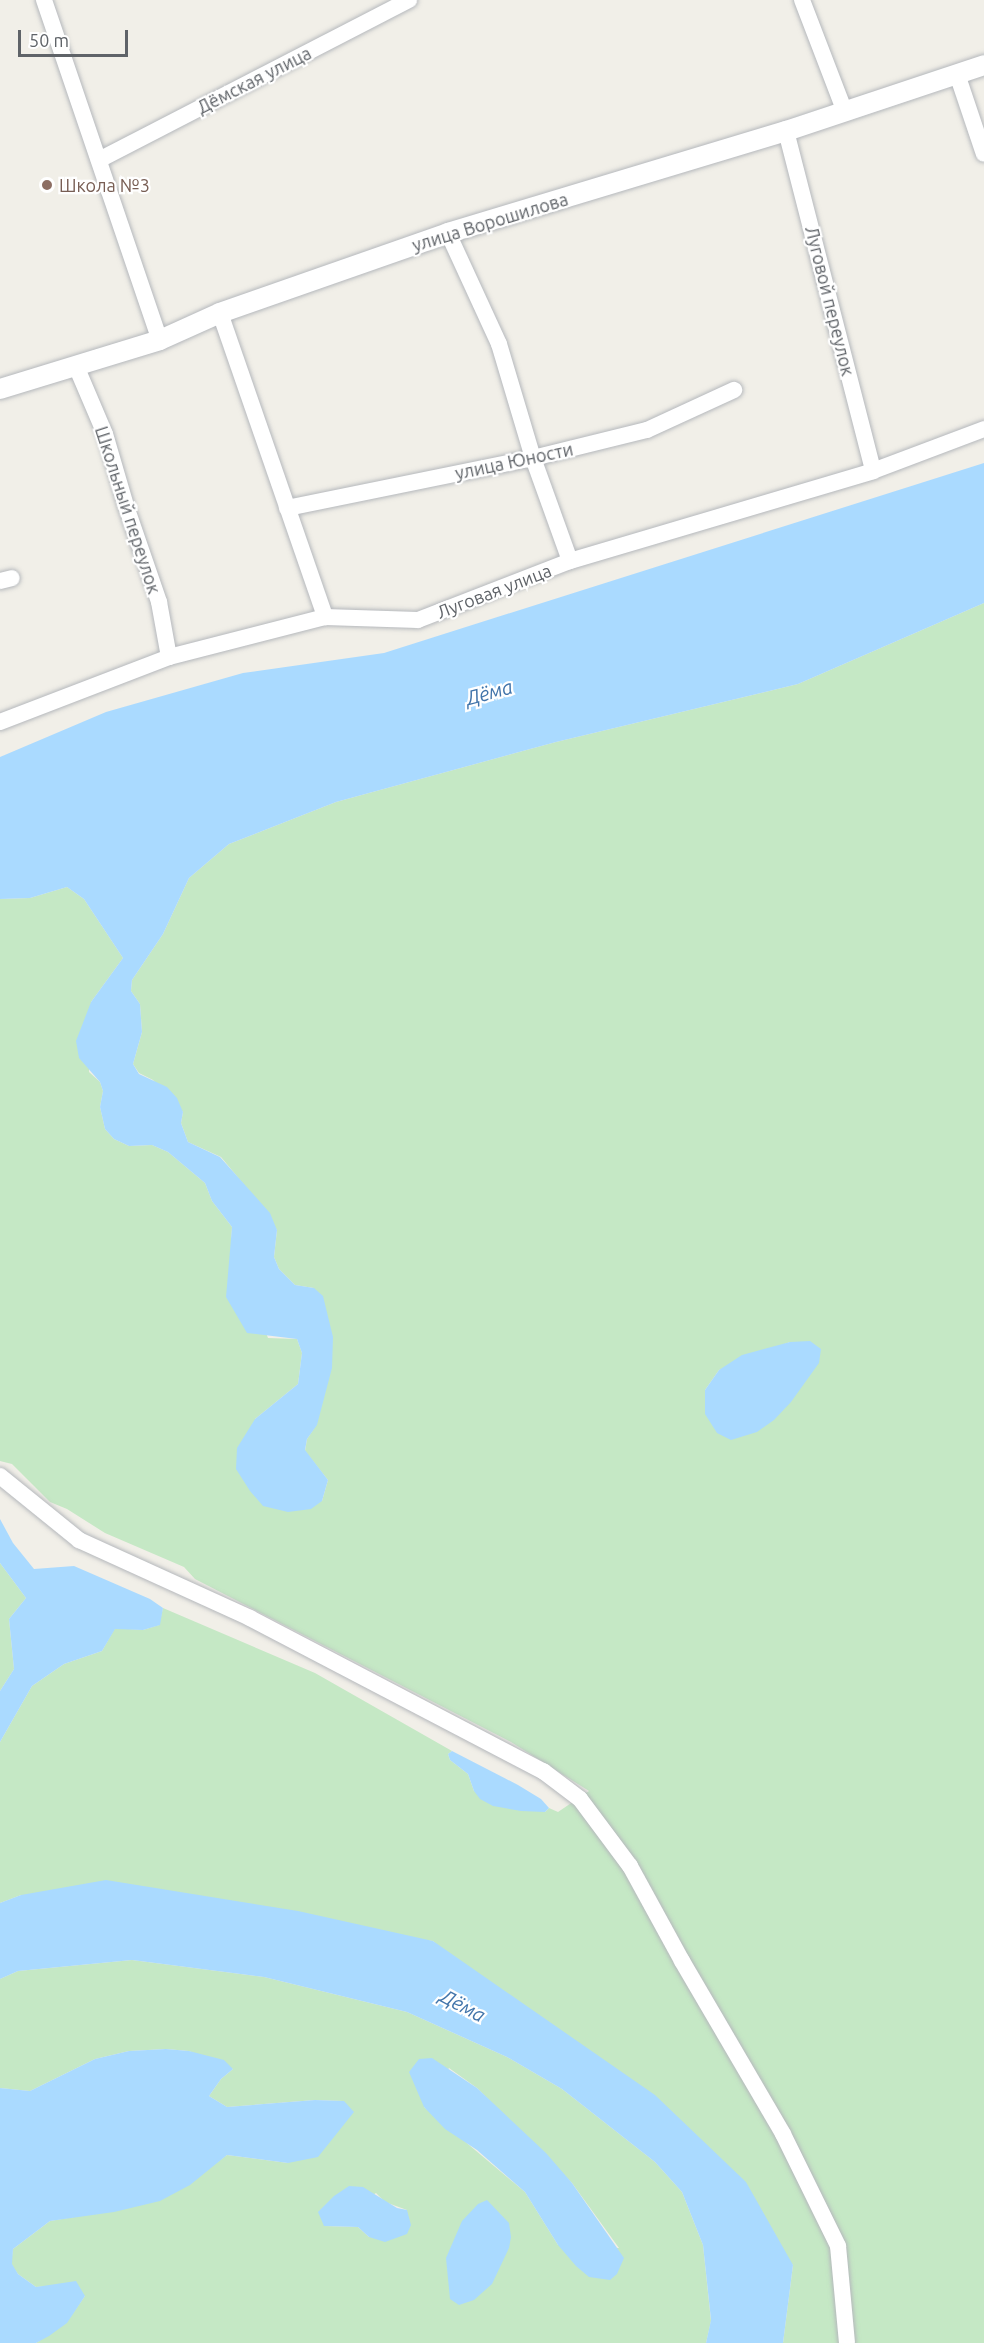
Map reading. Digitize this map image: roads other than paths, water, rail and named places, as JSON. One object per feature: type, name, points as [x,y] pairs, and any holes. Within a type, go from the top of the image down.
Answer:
[{"type":"street","points":[[44,0],[160,340]]},
{"type":"street","name":"Дёмская улица","points":[[99,160],[409,0]]},
{"type":"street","points":[[802,0],[845,112]]},
{"type":"street","name":"улица Ворошилова","points":[[0,389],[160,340],[220,314],[448,233],[786,131],[984,65]]},
{"type":"street","points":[[957,74],[984,154]]},
{"type":"street","name":"Луговой переулок","points":[[786,131],[873,471]]},
{"type":"street","points":[[448,233],[499,344],[533,458],[570,561]]},
{"type":"street","points":[[220,314],[325,617]]},
{"type":"street","name":"Школьный переулок","points":[[75,366],[105,434],[126,506],[159,602],[169,657]]},
{"type":"street","name":"улица Юности","points":[[287,508],[533,458],[647,430],[734,390]]},
{"type":"street","name":"Луговая улица","points":[[0,722],[169,657],[325,617],[418,620],[570,561],[873,471],[984,429]]},
{"type":"street","points":[[0,1476],[79,1539],[250,1618],[543,1771],[580,1798],[630,1866],[682,1961],[783,2134],[838,2246],[847,2343]]},
{"type":"water","name":"Дёма","points":[[984,463],[984,603],[798,684],[556,742],[336,802],[229,844],[189,878],[163,934],[132,980],[131,991],[140,1004],[142,1032],[133,1064],[139,1074],[167,1087],[177,1098],[183,1112],[181,1123],[188,1142],[220,1157],[270,1213],[277,1230],[274,1257],[279,1269],[295,1285],[314,1288],[323,1296],[333,1337],[332,1368],[317,1425],[307,1439],[305,1450],[328,1480],[322,1501],[311,1509],[288,1512],[263,1506],[236,1469],[237,1448],[255,1419],[298,1384],[302,1353],[297,1339],[247,1333],[226,1297],[232,1227],[212,1201],[205,1183],[168,1152],[152,1145],[129,1146],[114,1139],[105,1129],[100,1107],[103,1091],[100,1082],[79,1058],[76,1041],[91,1002],[123,958],[84,899],[67,887],[30,898],[0,899],[0,757],[106,712],[243,673],[384,653]]},
{"type":"water","points":[[810,1341],[821,1349],[819,1363],[791,1402],[774,1420],[757,1432],[731,1440],[717,1433],[705,1414],[705,1390],[719,1370],[742,1355],[790,1342]]},
{"type":"water","points":[[0,1519],[13,1543],[34,1569],[74,1566],[150,1599],[163,1608],[160,1625],[143,1630],[115,1629],[102,1651],[64,1664],[32,1686],[0,1742],[0,1691],[14,1669],[9,1619],[26,1598],[0,1563]]},
{"type":"water","points":[[452,1751],[518,1785],[541,1799],[549,1808],[545,1812],[521,1811],[493,1806],[480,1799],[474,1791],[468,1774],[450,1760],[448,1754]]},
{"type":"water","name":"Дёма","points":[[106,1880],[298,1911],[433,1941],[655,2095],[746,2182],[793,2265],[783,2343],[706,2343],[711,2320],[703,2245],[682,2192],[655,2162],[562,2089],[507,2057],[407,2012],[264,1977],[132,1960],[18,1971],[0,1979],[0,1903],[21,1895]]},
{"type":"water","points":[[166,2049],[189,2051],[224,2060],[233,2069],[221,2079],[209,2096],[227,2107],[315,2100],[344,2101],[354,2112],[318,2157],[288,2163],[227,2155],[190,2185],[160,2201],[114,2212],[50,2221],[13,2249],[12,2264],[18,2274],[36,2287],[76,2281],[85,2296],[67,2323],[49,2336],[36,2343],[0,2343],[0,2088],[30,2091],[95,2059],[129,2051]]},
{"type":"water","points":[[432,2058],[477,2088],[546,2153],[572,2183],[624,2258],[617,2274],[610,2280],[589,2277],[576,2266],[558,2245],[525,2192],[477,2150],[445,2129],[424,2107],[409,2072],[419,2059]]},
{"type":"water","points":[[349,2186],[363,2187],[397,2208],[407,2210],[411,2225],[407,2234],[385,2242],[369,2237],[358,2227],[324,2226],[318,2212],[334,2196]]},
{"type":"water","points":[[487,2200],[509,2223],[511,2237],[509,2248],[492,2284],[474,2300],[459,2305],[450,2299],[446,2258],[462,2221],[478,2204]]},
{"type":"place","name":"Школа №3","points":[[47,185]]}]
